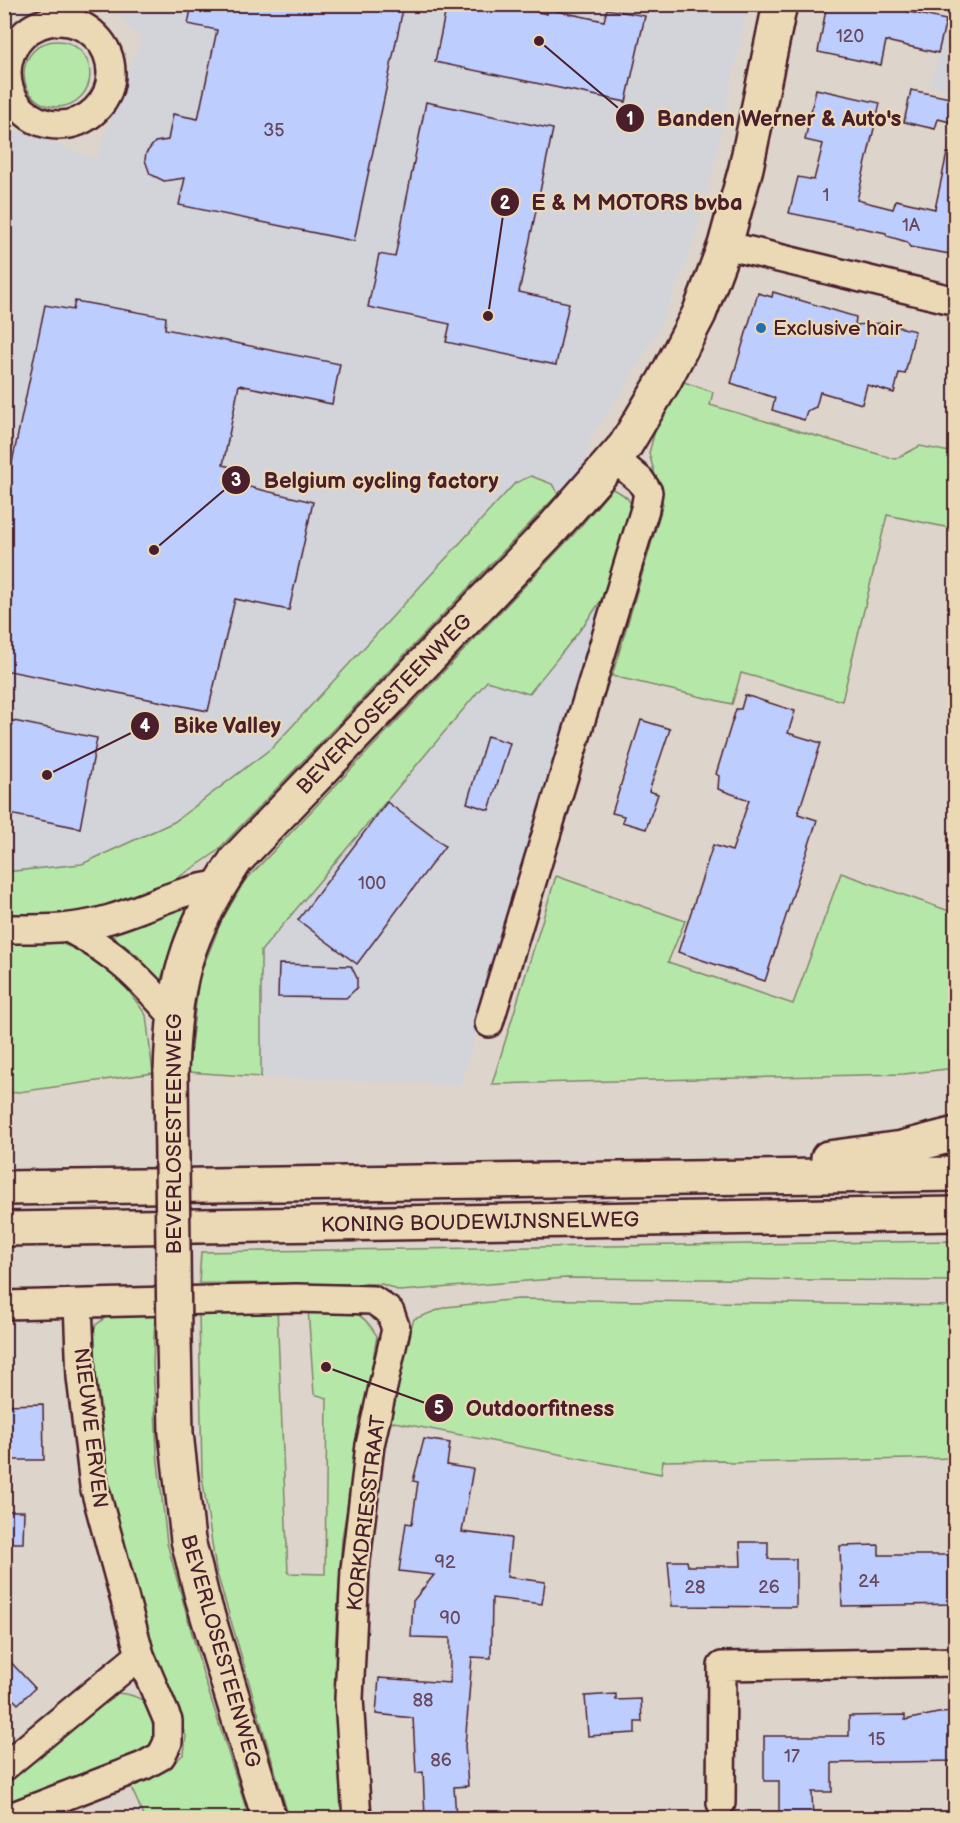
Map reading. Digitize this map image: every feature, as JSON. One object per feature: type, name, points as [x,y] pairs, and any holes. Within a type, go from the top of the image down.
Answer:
[{"type":"main road","name":"BEVERLOSESTEENWEG","points":[[268,1818],[202,1597],[188,1540],[176,1433],[172,1015],[186,955],[205,908],[236,860],[553,528],[615,459],[664,381],[699,314],[725,245],[746,168],[780,4]]},
{"type":"main road","points":[[793,1176],[833,1155],[902,1148],[956,1134]]},
{"type":"main road","name":"KONING BOUDEWIJNSNELWEG","points":[[4,1188],[956,1174]]},
{"type":"main road","name":"KONING BOUDEWIJNSNELWEG","points":[[4,1229],[956,1214]]},
{"type":"street","points":[[725,245],[956,302]]},
{"type":"street","points":[[489,1023],[645,509],[648,492],[640,480],[615,459]]},
{"type":"street","points":[[4,929],[70,929],[144,908],[194,887],[219,885]]},
{"type":"street","points":[[70,929],[101,945],[118,959],[172,1015]]},
{"type":"street","name":"KORKDRIESSTRAAT","points":[[4,1305],[340,1299],[373,1300],[390,1312],[396,1329],[370,1445],[355,1569],[350,1699],[357,1818]]},
{"type":"street","name":"NIEUWE ERVEN","points":[[8,1818],[143,1766],[161,1756],[168,1742],[168,1721],[140,1655],[94,1486],[81,1377],[78,1304]]},
{"type":"street","points":[[4,1767],[140,1655]]},
{"type":"street","points":[[721,1803],[722,1666],[956,1662]]},
{"type":"shaded area","points":[[111,5],[748,5],[710,185],[687,260],[659,328],[626,385],[591,436],[585,464],[558,494],[552,484],[515,483],[273,747],[174,822],[82,864],[5,872],[4,126],[96,159],[141,38],[122,21]]},
{"type":"shaded area","points":[[903,5],[955,5],[955,91],[931,85],[947,15]]},
{"type":"shaded area","points":[[605,594],[461,1085],[261,1077],[261,951],[487,681],[529,694]]},
{"type":"green space","points":[[63,41],[81,50],[88,61],[90,74],[88,87],[81,98],[70,105],[51,107],[33,98],[26,87],[24,68],[33,50],[44,43]]},
{"type":"green space","points":[[684,382],[713,392],[710,405],[895,459],[920,446],[955,453],[955,529],[887,515],[842,701],[741,673],[732,704],[612,676],[663,504],[649,453],[656,427]]},
{"type":"green space","points":[[531,476],[552,484],[558,494],[215,853],[154,891],[120,906],[77,915],[5,915],[5,872],[82,864],[174,822],[273,747],[515,483]]},
{"type":"green space","points":[[612,489],[630,502],[631,522],[620,563],[597,607],[529,694],[487,681],[261,951],[261,1077],[188,1072],[199,977],[221,922],[244,882],[573,535]]},
{"type":"green space","points":[[841,873],[955,913],[955,1068],[904,1074],[492,1084],[556,876],[685,921],[668,962],[793,1004]]},
{"type":"green space","points":[[189,902],[174,937],[160,983],[138,956],[109,933]]},
{"type":"green space","points":[[5,941],[60,943],[93,956],[115,972],[146,1015],[153,1073],[5,1094]]},
{"type":"green space","points":[[955,1241],[955,1281],[566,1278],[400,1291],[382,1284],[199,1283],[201,1252]]},
{"type":"green space","points":[[518,1299],[955,1306],[955,1458],[730,1463],[723,1460],[663,1461],[661,1474],[389,1421],[404,1348],[414,1319],[446,1307]]},
{"type":"green space","points":[[277,1308],[288,1573],[325,1574],[327,1398],[314,1394],[308,1308],[340,1309],[356,1313],[370,1325],[377,1336],[342,1538],[335,1651],[344,1818],[289,1818],[216,1570],[202,1475],[199,1311]]},
{"type":"green space","points":[[110,1314],[155,1316],[153,1362],[157,1453],[167,1543],[204,1677],[249,1818],[145,1818],[129,1783],[169,1767],[184,1754],[186,1736],[146,1642],[102,1483],[92,1335],[96,1325]]},
{"type":"green space","points":[[115,1693],[138,1698],[151,1710],[156,1728],[150,1750],[5,1810],[5,1782],[102,1699]]},
{"type":"building","points":[[192,4],[404,4],[354,241],[179,205],[185,178],[164,181],[150,174],[145,160],[146,153],[155,142],[168,140],[173,114],[198,119],[217,30],[188,24]]},
{"type":"building","points":[[447,4],[503,4],[547,14],[547,9],[604,21],[607,9],[645,16],[626,102],[435,62]]},
{"type":"building","points":[[827,4],[873,4],[946,20],[938,53],[886,41],[881,65],[818,52]]},
{"type":"building","points":[[816,89],[880,103],[857,200],[893,209],[896,200],[935,209],[947,153],[956,154],[956,255],[910,247],[907,242],[887,236],[886,233],[789,213],[798,177],[814,180],[823,144],[805,140]]},
{"type":"building","points":[[911,90],[955,99],[950,122],[938,119],[935,129],[904,122]]},
{"type":"building","points":[[426,102],[553,129],[519,292],[569,303],[556,365],[446,342],[450,324],[368,307],[379,254],[395,257]]},
{"type":"building","points":[[773,292],[856,317],[855,325],[883,323],[915,331],[905,374],[899,373],[894,393],[867,385],[862,404],[820,392],[816,407],[807,411],[804,420],[772,410],[775,398],[731,383],[758,293],[772,297]]},
{"type":"building","points":[[75,301],[166,317],[165,329],[340,364],[332,404],[239,385],[223,465],[239,469],[236,484],[313,502],[289,610],[235,599],[208,711],[4,670],[4,501],[45,305],[73,310]]},
{"type":"building","points":[[745,695],[795,711],[788,733],[821,743],[798,814],[817,820],[765,981],[678,952],[713,845],[732,851],[749,800],[718,789],[719,776],[716,774],[736,709],[741,709]]},
{"type":"building","points":[[4,719],[97,738],[80,828],[4,813]]},
{"type":"building","points":[[641,720],[670,729],[649,791],[658,794],[646,829],[622,822],[624,816],[612,813]]},
{"type":"building","points":[[487,736],[510,743],[489,810],[467,803]]},
{"type":"building","points":[[387,802],[445,846],[357,964],[298,920]]},
{"type":"building","points":[[279,964],[351,966],[357,978],[357,988],[346,998],[278,997]]},
{"type":"building","points":[[43,1404],[44,1460],[4,1460],[4,1405]]},
{"type":"building","points":[[424,1439],[450,1443],[447,1465],[473,1469],[462,1532],[511,1538],[507,1577],[545,1582],[542,1604],[492,1598],[491,1658],[472,1657],[465,1746],[468,1786],[454,1787],[456,1818],[425,1818],[423,1772],[416,1773],[413,1718],[376,1714],[379,1678],[450,1683],[450,1638],[411,1637],[413,1601],[434,1575],[399,1571],[406,1523],[412,1524],[418,1482],[413,1481]]},
{"type":"building","points":[[4,1511],[24,1511],[23,1543],[5,1543]]},
{"type":"building","points":[[740,1542],[768,1542],[768,1559],[796,1559],[796,1607],[672,1606],[668,1561],[687,1561],[688,1566],[741,1566]]},
{"type":"building","points":[[879,1545],[879,1555],[956,1555],[956,1604],[842,1606],[840,1546]]},
{"type":"building","points":[[4,1655],[35,1688],[18,1704],[4,1690]]},
{"type":"building","points":[[616,1694],[616,1700],[641,1699],[642,1722],[635,1722],[635,1733],[588,1736],[585,1696]]},
{"type":"building","points":[[956,1712],[956,1761],[832,1763],[832,1792],[812,1792],[813,1818],[779,1818],[779,1781],[764,1781],[764,1736],[849,1736],[849,1716],[905,1715],[905,1720],[938,1713]]},
{"type":"place","name":"Banden Werner & Auto's","points":[[539,41]]},
{"type":"place","name":"E & M MOTORS bvba","points":[[488,316]]},
{"type":"place","name":"Exclusive hair","points":[[761,328]]},
{"type":"place","name":"Belgium cycling factory","points":[[154,550]]},
{"type":"place","name":"Bike Valley","points":[[47,775]]},
{"type":"place","name":"Outdoorfitness","points":[[326,1367]]}]
